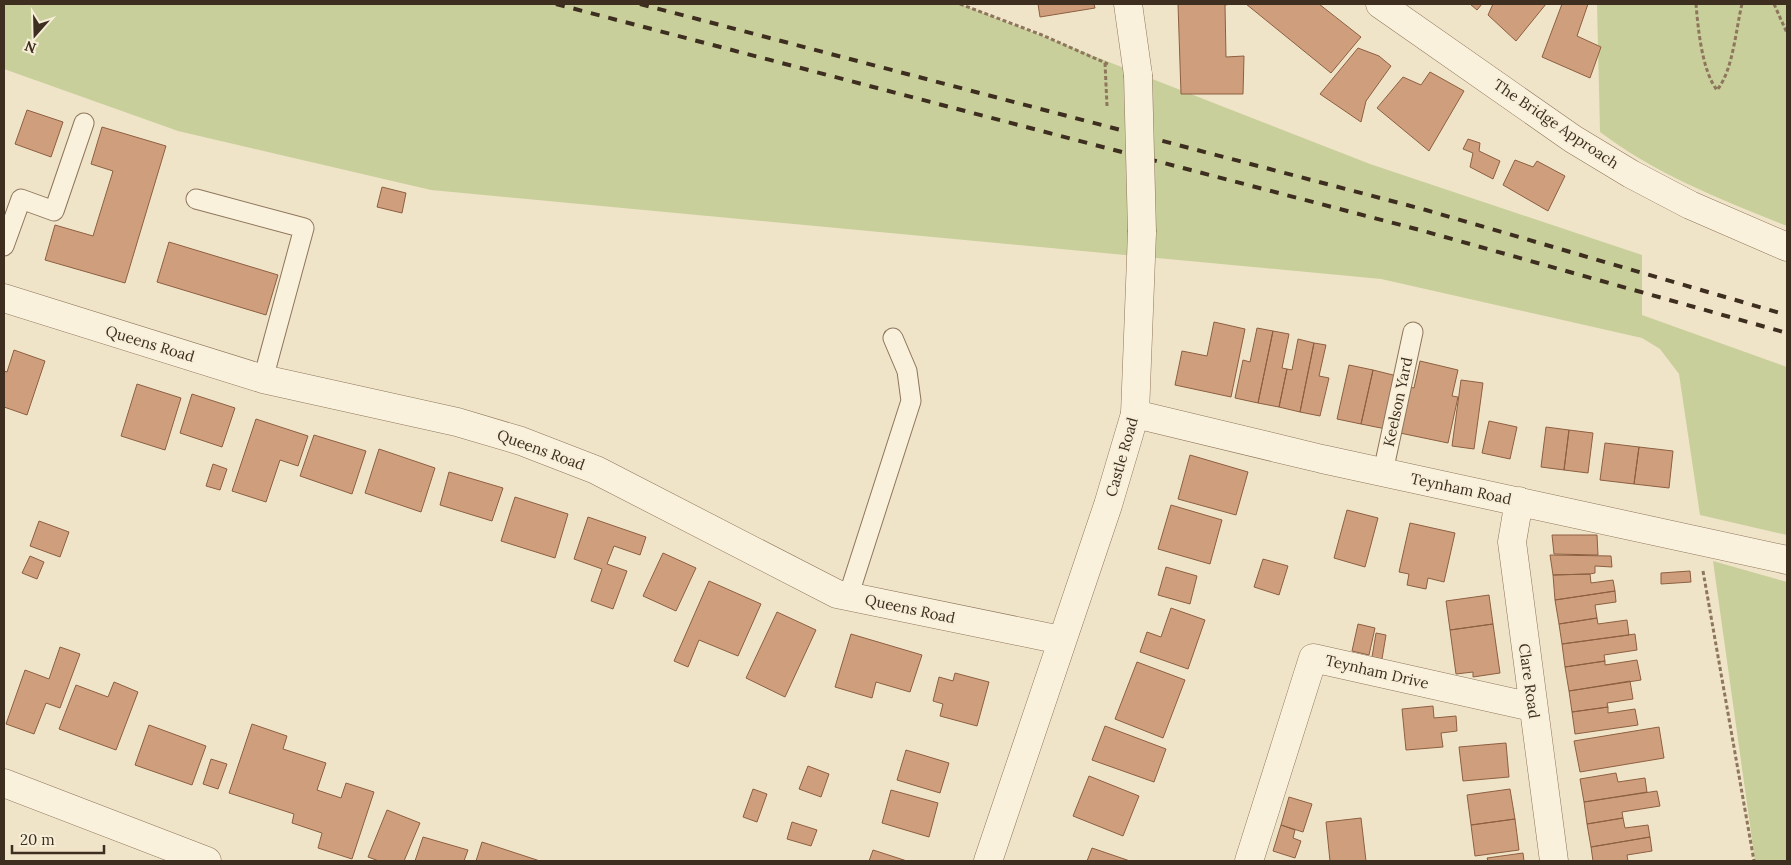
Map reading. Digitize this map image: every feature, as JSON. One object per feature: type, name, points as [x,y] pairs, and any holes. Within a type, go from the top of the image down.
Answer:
[{"type":"street","name":"Castle Road","points":[[988,861],[1108,505],[1135,414],[1142,232],[1138,75],[1128,4]]},
{"type":"street","name":"The Bridge Approach","points":[[1380,4],[1572,139],[1631,174],[1690,205],[1778,244]]},
{"type":"street","name":"Queens Road","points":[[4,298],[263,379],[457,422],[521,441],[596,470],[837,594],[1061,640]]},
{"type":"street","name":"Teynham Road","points":[[1135,414],[1383,472],[1787,560]]},
{"type":"street","name":"Clare Road","points":[[1519,501],[1512,542],[1532,707],[1554,861]]},
{"type":"street","name":"Teynham Drive","points":[[1249,861],[1313,658],[1532,707]]},
{"type":"street","points":[[4,783],[207,861]]},
{"type":"lane","points":[[4,246],[20,200],[54,211],[84,123]]},
{"type":"lane","points":[[196,199],[304,228],[263,379]]},
{"type":"lane","name":"Keelson Yard","points":[[1383,472],[1413,332]]},
{"type":"lane","points":[[848,596],[911,401],[907,371],[893,338]]},
{"type":"path","points":[[960,4],[1138,75]]},
{"type":"path","points":[[1696,4],[1699,30],[1711,82],[1717,90],[1723,83],[1727,70],[1742,4]]},
{"type":"path","points":[[1774,4],[1787,33]]},
{"type":"path","points":[[1702,564],[1754,861]]},
{"type":"green space","points":[[4,4],[960,4],[1370,164],[1642,255],[1642,315],[1787,367],[1787,535],[1700,515],[1679,374],[1660,349],[1642,338],[1381,279],[431,190],[178,131],[4,69]]},
{"type":"green space","points":[[1597,4],[1787,4],[1787,226],[1667,174],[1600,132]]},
{"type":"green space","points":[[1713,561],[1787,582],[1787,861],[1755,861]]},
{"type":"building","points":[[1038,4],[1094,4],[1095,8],[1040,17]]},
{"type":"building","points":[[1178,4],[1231,4],[1225,5],[1226,57],[1244,56],[1243,94],[1181,94]]},
{"type":"building","points":[[1246,4],[1319,4],[1361,37],[1331,73]]},
{"type":"building","points":[[1470,4],[1482,4],[1477,10]]},
{"type":"building","points":[[1493,4],[1546,4],[1516,41],[1488,15]]},
{"type":"building","points":[[1562,4],[1588,4],[1577,36],[1601,47],[1590,78],[1542,57]]},
{"type":"building","points":[[1358,48],[1379,56],[1391,66],[1366,101],[1361,122],[1320,94]]},
{"type":"building","points":[[1430,72],[1464,91],[1429,151],[1377,108],[1403,77],[1421,85]]},
{"type":"building","points":[[27,110],[63,122],[51,157],[15,144]]},
{"type":"building","points":[[102,127],[166,146],[125,283],[45,260],[55,225],[93,236],[113,171],[91,164]]},
{"type":"building","points":[[1468,139],[1480,143],[1479,151],[1500,161],[1493,179],[1470,167],[1473,153],[1463,149]]},
{"type":"building","points":[[1515,160],[1533,167],[1537,161],[1565,176],[1548,211],[1503,185]]},
{"type":"building","points":[[382,187],[406,193],[402,213],[377,207]]},
{"type":"building","points":[[169,242],[278,275],[266,315],[157,282]]},
{"type":"building","points":[[1214,322],[1245,329],[1231,397],[1175,385],[1182,351],[1207,356]]},
{"type":"building","points":[[1257,328],[1273,331],[1258,403],[1235,398],[1243,360],[1250,362]]},
{"type":"building","points":[[1273,331],[1289,334],[1282,368],[1287,369],[1279,407],[1258,403]]},
{"type":"building","points":[[1298,339],[1314,343],[1300,412],[1279,407],[1287,369],[1292,370]]},
{"type":"building","points":[[1314,343],[1326,345],[1319,376],[1329,378],[1320,416],[1300,412]]},
{"type":"building","points":[[14,350],[45,361],[27,415],[4,407],[4,371],[7,372]]},
{"type":"building","points":[[1420,361],[1458,370],[1452,396],[1458,397],[1448,443],[1400,433],[1410,387],[1414,388]]},
{"type":"building","points":[[1349,365],[1373,370],[1361,424],[1337,419]]},
{"type":"building","points":[[1373,370],[1397,376],[1386,429],[1361,424]]},
{"type":"building","points":[[1461,380],[1483,383],[1474,449],[1452,446]]},
{"type":"building","points":[[137,384],[181,398],[165,450],[121,436]]},
{"type":"building","points":[[192,394],[235,408],[222,447],[180,433]]},
{"type":"building","points":[[256,419],[308,436],[298,466],[280,460],[266,502],[232,491]]},
{"type":"building","points":[[1489,421],[1517,427],[1510,459],[1482,453]]},
{"type":"building","points":[[1546,427],[1569,430],[1564,470],[1541,467]]},
{"type":"building","points":[[1569,430],[1593,433],[1588,473],[1564,470]]},
{"type":"building","points":[[314,435],[366,451],[352,494],[300,476]]},
{"type":"building","points":[[1605,443],[1639,447],[1634,484],[1600,480]]},
{"type":"building","points":[[1639,447],[1673,451],[1669,488],[1634,484]]},
{"type":"building","points":[[379,449],[435,468],[421,512],[365,493]]},
{"type":"building","points":[[1190,455],[1248,472],[1236,515],[1178,499]]},
{"type":"building","points":[[213,464],[227,469],[220,490],[206,486]]},
{"type":"building","points":[[449,472],[503,488],[492,521],[440,505]]},
{"type":"building","points":[[515,497],[568,514],[555,558],[501,541]]},
{"type":"building","points":[[1171,505],[1222,520],[1210,564],[1158,549]]},
{"type":"building","points":[[1347,510],[1378,518],[1365,567],[1334,558]]},
{"type":"building","points":[[588,517],[646,537],[640,555],[614,546],[607,564],[627,571],[613,609],[591,601],[602,569],[574,559]]},
{"type":"building","points":[[39,521],[69,532],[60,557],[30,546]]},
{"type":"building","points":[[1410,523],[1455,533],[1444,582],[1428,578],[1426,589],[1407,585],[1409,574],[1399,572]]},
{"type":"building","points":[[1552,535],[1597,535],[1598,555],[1554,554]]},
{"type":"building","points":[[663,553],[696,568],[676,611],[643,596]]},
{"type":"building","points":[[1550,555],[1611,556],[1612,567],[1595,566],[1595,573],[1590,574],[1553,575]]},
{"type":"building","points":[[30,556],[44,562],[37,579],[22,573]]},
{"type":"building","points":[[1263,559],[1288,566],[1279,595],[1254,587]]},
{"type":"building","points":[[1166,567],[1197,576],[1190,604],[1158,595]]},
{"type":"building","points":[[1690,571],[1691,582],[1661,584],[1661,573]]},
{"type":"building","points":[[1590,574],[1591,583],[1613,580],[1615,591],[1555,600],[1553,575]]},
{"type":"building","points":[[709,581],[761,604],[738,656],[699,640],[688,667],[674,661]]},
{"type":"building","points":[[1615,591],[1616,602],[1595,605],[1597,618],[1559,624],[1555,600]]},
{"type":"building","points":[[1489,595],[1493,624],[1450,630],[1446,601]]},
{"type":"building","points":[[1171,608],[1205,620],[1188,669],[1140,652],[1147,632],[1161,637]]},
{"type":"building","points":[[777,612],[816,630],[785,697],[746,678]]},
{"type":"building","points":[[1597,618],[1598,624],[1627,620],[1629,635],[1562,644],[1559,624]]},
{"type":"building","points":[[1358,624],[1375,628],[1369,655],[1352,651]]},
{"type":"building","points":[[1493,624],[1500,673],[1473,677],[1473,672],[1456,674],[1450,630]]},
{"type":"building","points":[[1376,633],[1386,635],[1382,659],[1372,657]]},
{"type":"building","points":[[851,634],[922,655],[910,692],[876,682],[872,698],[835,687]]},
{"type":"building","points":[[1635,634],[1637,650],[1604,655],[1605,661],[1565,667],[1562,644]]},
{"type":"building","points":[[60,647],[80,654],[60,708],[46,703],[34,734],[6,724],[25,670],[49,679]]},
{"type":"building","points":[[1637,660],[1641,680],[1569,691],[1565,667],[1605,661],[1605,665]]},
{"type":"building","points":[[1137,662],[1185,680],[1163,738],[1115,719]]},
{"type":"building","points":[[955,673],[989,682],[977,726],[940,716],[943,704],[933,701],[939,677],[953,681]]},
{"type":"building","points":[[1630,681],[1633,699],[1607,703],[1608,707],[1572,712],[1569,691]]},
{"type":"building","points":[[114,682],[138,692],[116,750],[59,729],[76,685],[108,697]]},
{"type":"building","points":[[1433,706],[1434,718],[1456,716],[1457,731],[1441,733],[1443,747],[1406,750],[1402,709]]},
{"type":"building","points":[[1608,707],[1608,713],[1635,709],[1638,725],[1575,734],[1572,712]]},
{"type":"building","points":[[252,724],[287,736],[283,749],[326,763],[317,790],[341,798],[346,783],[374,792],[352,859],[318,848],[322,833],[292,823],[294,814],[229,793]]},
{"type":"building","points":[[149,725],[206,746],[192,785],[135,765]]},
{"type":"building","points":[[1105,726],[1166,749],[1154,782],[1092,760]]},
{"type":"building","points":[[1659,727],[1664,758],[1580,772],[1574,741]]},
{"type":"building","points":[[1506,743],[1509,777],[1463,781],[1459,747]]},
{"type":"building","points":[[906,750],[949,763],[940,793],[897,780]]},
{"type":"building","points":[[211,759],[227,764],[218,789],[203,784]]},
{"type":"building","points":[[808,766],[829,774],[821,797],[799,789]]},
{"type":"building","points":[[1616,773],[1618,782],[1645,778],[1647,792],[1584,802],[1580,779]]},
{"type":"building","points":[[1089,776],[1139,796],[1123,836],[1073,816]]},
{"type":"building","points":[[753,789],[767,794],[757,822],[743,817]]},
{"type":"building","points":[[1510,789],[1515,819],[1471,825],[1467,795]]},
{"type":"building","points":[[891,790],[938,803],[929,837],[882,823]]},
{"type":"building","points":[[1657,791],[1660,806],[1622,812],[1623,818],[1587,824],[1584,802]]},
{"type":"building","points":[[1289,797],[1312,804],[1303,832],[1281,825]]},
{"type":"building","points":[[387,810],[420,823],[404,861],[379,861],[368,857]]},
{"type":"building","points":[[1361,818],[1366,861],[1330,861],[1326,822]]},
{"type":"building","points":[[1623,818],[1625,828],[1648,825],[1650,837],[1591,847],[1587,824]]},
{"type":"building","points":[[1515,819],[1519,850],[1475,856],[1471,825]]},
{"type":"building","points":[[792,822],[817,830],[811,846],[787,839]]},
{"type":"building","points":[[1281,825],[1295,830],[1293,838],[1301,841],[1295,858],[1273,851]]},
{"type":"building","points":[[423,837],[468,850],[464,861],[415,861]]},
{"type":"building","points":[[1650,837],[1652,851],[1627,855],[1628,861],[1593,861],[1591,847]]},
{"type":"building","points":[[482,842],[540,861],[476,861]]},
{"type":"building","points":[[1092,848],[1130,861],[1087,861]]},
{"type":"building","points":[[873,850],[907,861],[869,861]]},
{"type":"building","points":[[1523,853],[1524,861],[1488,861],[1487,858]]},
{"type":"railway","points":[[556,4],[1420,230],[1787,333]]},
{"type":"railway","points":[[640,4],[1426,210],[1787,315]]}]
